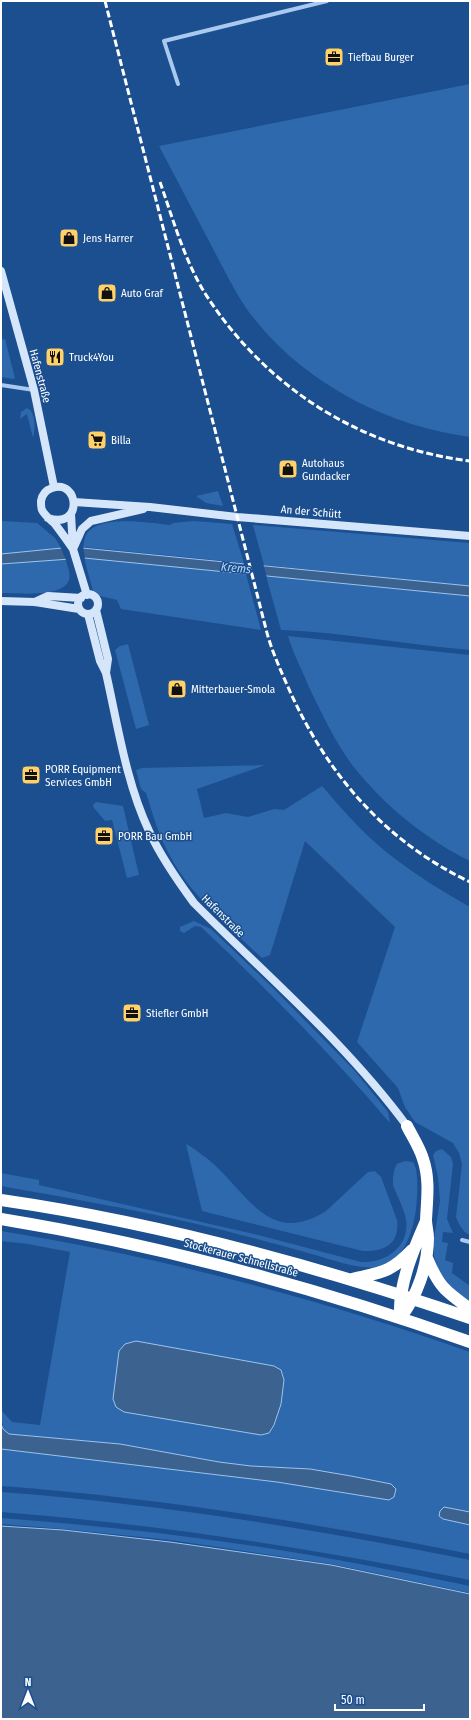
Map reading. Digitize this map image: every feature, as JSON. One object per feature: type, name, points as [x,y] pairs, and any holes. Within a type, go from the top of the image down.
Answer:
[{"type":"highway","points":[[406,1296],[427,1258],[428,1236],[426,1221],[428,1179],[423,1158],[407,1126]]},
{"type":"highway","name":"Stockerauer Schnellstraße","points":[[4,1199],[137,1224],[223,1245],[350,1279],[470,1318]]},
{"type":"highway","name":"Stockerauer Schnellstraße","points":[[1,1219],[60,1229],[165,1251],[314,1291],[470,1342]]},
{"type":"highway","points":[[400,1318],[407,1309],[406,1296],[415,1247],[426,1221]]},
{"type":"highway","points":[[350,1279],[381,1272],[394,1267],[415,1247]]},
{"type":"highway","points":[[427,1258],[443,1288],[470,1309]]},
{"type":"street","points":[[178,84],[164,41],[327,1]]},
{"type":"street","name":"Hafenstraße","points":[[1,271],[34,390],[54,487]]},
{"type":"street","points":[[1,385],[34,390]]},
{"type":"street","points":[[73,549],[43,511],[41,500],[43,495],[54,487],[61,487],[68,490],[72,495],[74,502],[71,514],[73,549],[84,594],[79,601],[79,609]]},
{"type":"street","name":"An der Schütt","points":[[74,502],[150,507],[237,517],[470,536]]},
{"type":"street","name":"An der Schütt","points":[[73,549],[82,529],[86,524],[96,519],[111,517],[150,507]]},
{"type":"street","points":[[51,520],[64,519],[71,514]]},
{"type":"street","points":[[1,601],[35,602],[79,609],[83,613],[88,614],[96,610],[98,607],[97,599],[90,595],[84,594],[48,596],[35,602]]},
{"type":"street","name":"Hafenstraße","points":[[96,610],[108,659],[106,673]]},
{"type":"street","name":"Hafenstraße","points":[[88,614],[100,661],[106,673],[137,802],[159,852],[194,903],[359,1066],[385,1096],[407,1126]]},
{"type":"street","points":[[462,1240],[470,1242]]},
{"type":"shaded area","points":[[470,84],[470,437],[440,432],[381,413],[352,399],[326,383],[300,365],[277,344],[256,321],[237,293],[159,146]]},
{"type":"shaded area","points":[[5,339],[15,378],[13,379],[1,377],[1,340]]},
{"type":"shaded area","points":[[27,408],[32,413],[34,420],[35,427],[33,438],[27,414],[20,419],[21,412]]},
{"type":"shaded area","points":[[218,491],[223,506],[206,503],[196,496]]},
{"type":"shaded area","points":[[1,521],[37,523],[55,538],[61,548],[1,554]]},
{"type":"shaded area","points":[[125,521],[170,525],[173,523],[194,521],[232,524],[244,563],[83,547],[86,535],[92,528],[101,524]]},
{"type":"shaded area","points":[[253,525],[470,543],[470,586],[264,565]]},
{"type":"shaded area","points":[[65,558],[69,572],[69,580],[65,586],[58,590],[28,594],[1,593],[1,564]]},
{"type":"shaded area","points":[[84,558],[246,574],[261,630],[121,609],[117,600],[100,596],[93,591]]},
{"type":"shaded area","points":[[266,576],[470,596],[470,650],[328,633],[281,630]]},
{"type":"shaded area","points":[[288,636],[470,655],[470,861],[421,832],[406,820],[378,794],[353,766],[340,747],[324,718],[292,649]]},
{"type":"shaded area","points":[[128,644],[149,725],[136,729],[115,650],[120,646]]},
{"type":"shaded area","points":[[265,765],[197,789],[204,818],[226,813],[248,817],[274,809],[284,810],[322,786],[358,826],[387,853],[442,891],[470,907],[470,1235],[463,1230],[456,1217],[462,1164],[459,1153],[453,1143],[415,1122],[405,1107],[398,1088],[357,1042],[395,927],[305,841],[270,955],[262,958],[208,907],[185,879],[175,864],[157,828],[146,793],[141,789],[136,770],[142,768]]},
{"type":"shaded area","points":[[96,802],[123,806],[139,875],[127,878],[112,820],[105,821],[94,808],[93,805]]},
{"type":"shaded area","points":[[194,921],[211,929],[269,984],[354,1070],[388,1112],[390,1123],[345,1072],[298,1023],[201,927],[195,926],[184,933],[180,931],[180,927]]},
{"type":"shaded area","points":[[186,1144],[216,1166],[256,1208],[271,1218],[286,1223],[305,1221],[326,1211],[368,1172],[375,1171],[381,1177],[397,1220],[396,1235],[393,1241],[384,1248],[363,1251],[202,1211]]},
{"type":"shaded area","points":[[442,1149],[451,1157],[453,1164],[447,1219],[453,1233],[443,1232],[442,1242],[448,1243],[445,1260],[453,1263],[452,1273],[470,1286],[470,1301],[448,1286],[438,1269],[434,1256],[434,1239],[440,1201],[438,1177],[433,1155],[436,1151]]},
{"type":"shaded area","points":[[405,1161],[413,1162],[417,1173],[416,1211],[411,1231],[405,1246],[395,1258],[382,1266],[374,1267],[345,1264],[203,1225],[1,1186],[1,1173],[39,1180],[39,1185],[258,1235],[361,1262],[370,1262],[379,1260],[394,1252],[404,1238],[406,1220],[393,1182],[397,1164]]},
{"type":"shaded area","points":[[1,1231],[120,1253],[238,1281],[355,1314],[470,1352],[470,1512],[444,1507],[443,1519],[470,1525],[470,1554],[354,1532],[237,1513],[119,1497],[1,1486],[1,1449],[277,1482],[389,1500],[391,1484],[310,1469],[251,1466],[219,1462],[120,1444],[9,1434],[3,1429],[1,1410],[12,1422],[40,1425],[70,1252],[28,1244],[1,1241]]},
{"type":"shaded area","points":[[1,1492],[119,1503],[237,1519],[354,1538],[470,1560],[470,1580],[354,1558],[237,1539],[119,1523],[1,1512]]},
{"type":"shaded area","points":[[1,1518],[94,1526],[275,1549],[470,1586],[470,1593],[331,1564],[170,1540],[1,1524]]},
{"type":"water","name":"Krems","points":[[72,547],[470,586],[470,596],[84,558],[1,564],[1,554]]},
{"type":"water","points":[[136,1341],[274,1366],[281,1370],[284,1380],[281,1404],[274,1425],[269,1433],[261,1435],[124,1412],[116,1407],[113,1399],[119,1351],[125,1344]]},
{"type":"water","points":[[1,1424],[3,1429],[9,1434],[120,1444],[219,1462],[251,1466],[310,1469],[391,1484],[396,1489],[394,1497],[389,1500],[277,1482],[1,1449]]},
{"type":"water","points":[[444,1507],[470,1512],[470,1525],[443,1519],[439,1516],[440,1511]]},
{"type":"water","points":[[1,1526],[63,1530],[170,1542],[331,1565],[470,1594],[470,1719],[1,1719]]},
{"type":"pier","points":[[83,545],[85,560],[66,560],[60,546]]},
{"type":"pier","points":[[243,561],[263,563],[267,578],[247,576]]},
{"type":"railway","points":[[105,1],[267,633],[279,667],[303,718],[320,748],[340,776],[361,801],[385,825],[411,846],[439,865],[470,882]]},
{"type":"railway","points":[[160,182],[181,243],[194,273],[210,301],[234,333],[261,362],[291,388],[323,410],[357,428],[393,443],[431,454],[470,461]]},
{"type":"place","name":"Tiefbau Burger","points":[[334,57]]},
{"type":"place","name":"Jens Harrer","points":[[69,238]]},
{"type":"place","name":"Auto Graf","points":[[107,293]]},
{"type":"place","name":"Truck4You","points":[[55,357]]},
{"type":"place","name":"Billa","points":[[97,440]]},
{"type":"place","name":"Autohaus Gundacker","points":[[288,469]]},
{"type":"place","name":"Mitterbauer-Smola","points":[[177,689]]},
{"type":"place","name":"PORR Equipment Services GmbH","points":[[31,775]]},
{"type":"place","name":"PORR Bau GmbH","points":[[104,836]]},
{"type":"place","name":"Stiefler GmbH","points":[[132,1013]]}]
